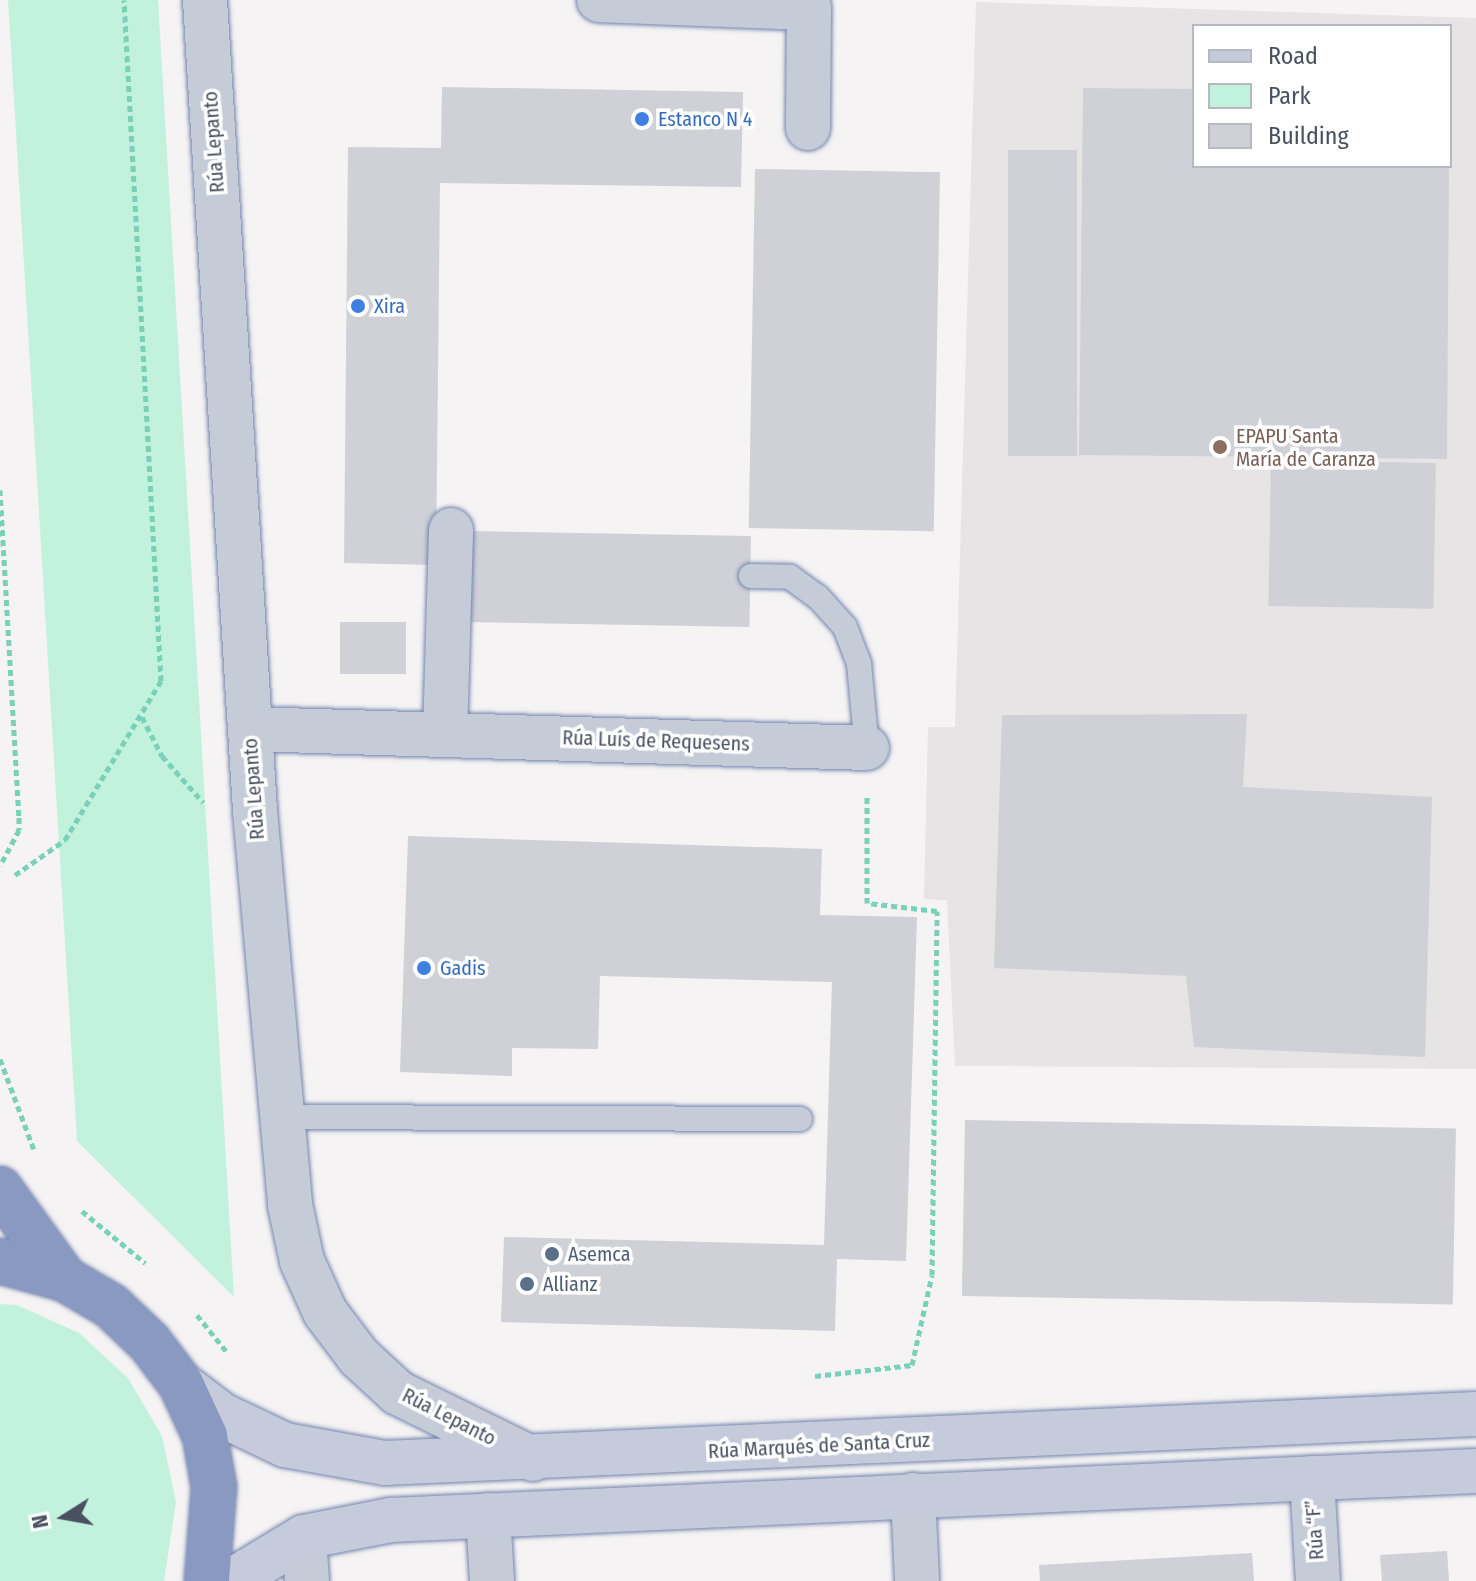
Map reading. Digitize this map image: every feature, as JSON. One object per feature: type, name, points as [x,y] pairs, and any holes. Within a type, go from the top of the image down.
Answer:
[{"type":"highway","points":[[0,1189],[65,1279]]},
{"type":"highway","points":[[0,1261],[65,1279],[111,1306],[149,1342],[181,1384],[205,1436],[214,1487],[207,1581]]},
{"type":"street","name":"Rúa Lepanto","points":[[205,0],[250,729],[282,1117],[302,1261],[325,1312],[359,1357],[398,1393],[533,1459]]},
{"type":"street","points":[[599,0],[809,8],[808,128]]},
{"type":"street","points":[[445,735],[451,530]]},
{"type":"street","name":"Rúa Luís de Requesens","points":[[250,729],[867,748]]},
{"type":"street","name":"Rúa Marqués de Santa Cruz","points":[[181,1384],[249,1430],[330,1456],[385,1463],[533,1459],[1476,1414]]},
{"type":"street","points":[[231,1581],[304,1537],[359,1524],[488,1515],[1476,1471]]},
{"type":"street","name":"Rúa “F”","points":[[1312,1478],[1318,1581]]},
{"type":"street","points":[[913,1495],[917,1581]]},
{"type":"street","points":[[488,1515],[492,1581]]},
{"type":"street","points":[[304,1537],[307,1581]]},
{"type":"lane","points":[[751,576],[790,577],[818,597],[845,627],[859,664],[867,748]]},
{"type":"lane","points":[[282,1117],[800,1119]]},
{"type":"path","points":[[15,875],[65,840],[161,681],[124,0]]},
{"type":"path","points":[[0,490],[19,830],[0,865]]},
{"type":"path","points":[[142,717],[162,756],[209,807]]},
{"type":"path","points":[[815,1376],[912,1365],[932,1275],[937,911],[867,903],[867,748]]},
{"type":"path","points":[[0,1059],[38,1158]]},
{"type":"path","points":[[71,1200],[149,1267]]},
{"type":"path","points":[[190,1308],[229,1354]]},
{"type":"shaded area","name":"EPAPU Santa María de Caranza","points":[[976,2],[1476,18],[1476,1069],[955,1066],[947,900],[924,899],[928,727],[955,727]]},
{"type":"green space","points":[[8,0],[158,0],[234,1297],[77,1141]]},
{"type":"green space","points":[[0,1304],[17,1305],[79,1333],[128,1378],[162,1436],[176,1502],[164,1581],[0,1581]]},
{"type":"building","points":[[442,87],[743,92],[741,187],[440,183],[436,565],[344,563],[348,147],[441,148]]},
{"type":"building","points":[[1083,88],[1192,89],[1192,168],[1449,168],[1447,459],[1079,455]]},
{"type":"building","points":[[1008,150],[1077,150],[1077,456],[1008,456]]},
{"type":"building","points":[[755,169],[940,172],[934,531],[749,528]]},
{"type":"building","points":[[1271,460],[1436,463],[1433,609],[1268,606]]},
{"type":"building","points":[[470,531],[751,536],[749,627],[468,622]]},
{"type":"building","points":[[340,622],[406,622],[406,674],[340,674]]},
{"type":"building","points":[[1247,714],[1243,787],[1432,797],[1425,1057],[1194,1047],[1186,976],[994,968],[1002,715]]},
{"type":"building","points":[[408,836],[822,849],[820,915],[917,917],[906,1261],[837,1259],[835,1331],[501,1322],[504,1237],[824,1245],[832,982],[600,976],[598,1049],[512,1048],[512,1076],[400,1072]]},
{"type":"building","points":[[965,1120],[1456,1129],[1453,1305],[962,1296]]},
{"type":"building","points":[[1447,1551],[1449,1581],[1382,1581],[1380,1555]]},
{"type":"building","points":[[1252,1553],[1254,1581],[1040,1581],[1039,1565]]},
{"type":"place","name":"Estanco N 4","points":[[642,119]]},
{"type":"place","name":"Xira","points":[[358,306]]},
{"type":"place","name":"EPAPU Santa María de Caranza","points":[[1220,447]]},
{"type":"place","name":"Gadis","points":[[424,968]]},
{"type":"place","name":"Asemca","points":[[552,1254]]},
{"type":"place","name":"Allianz","points":[[527,1284]]}]
